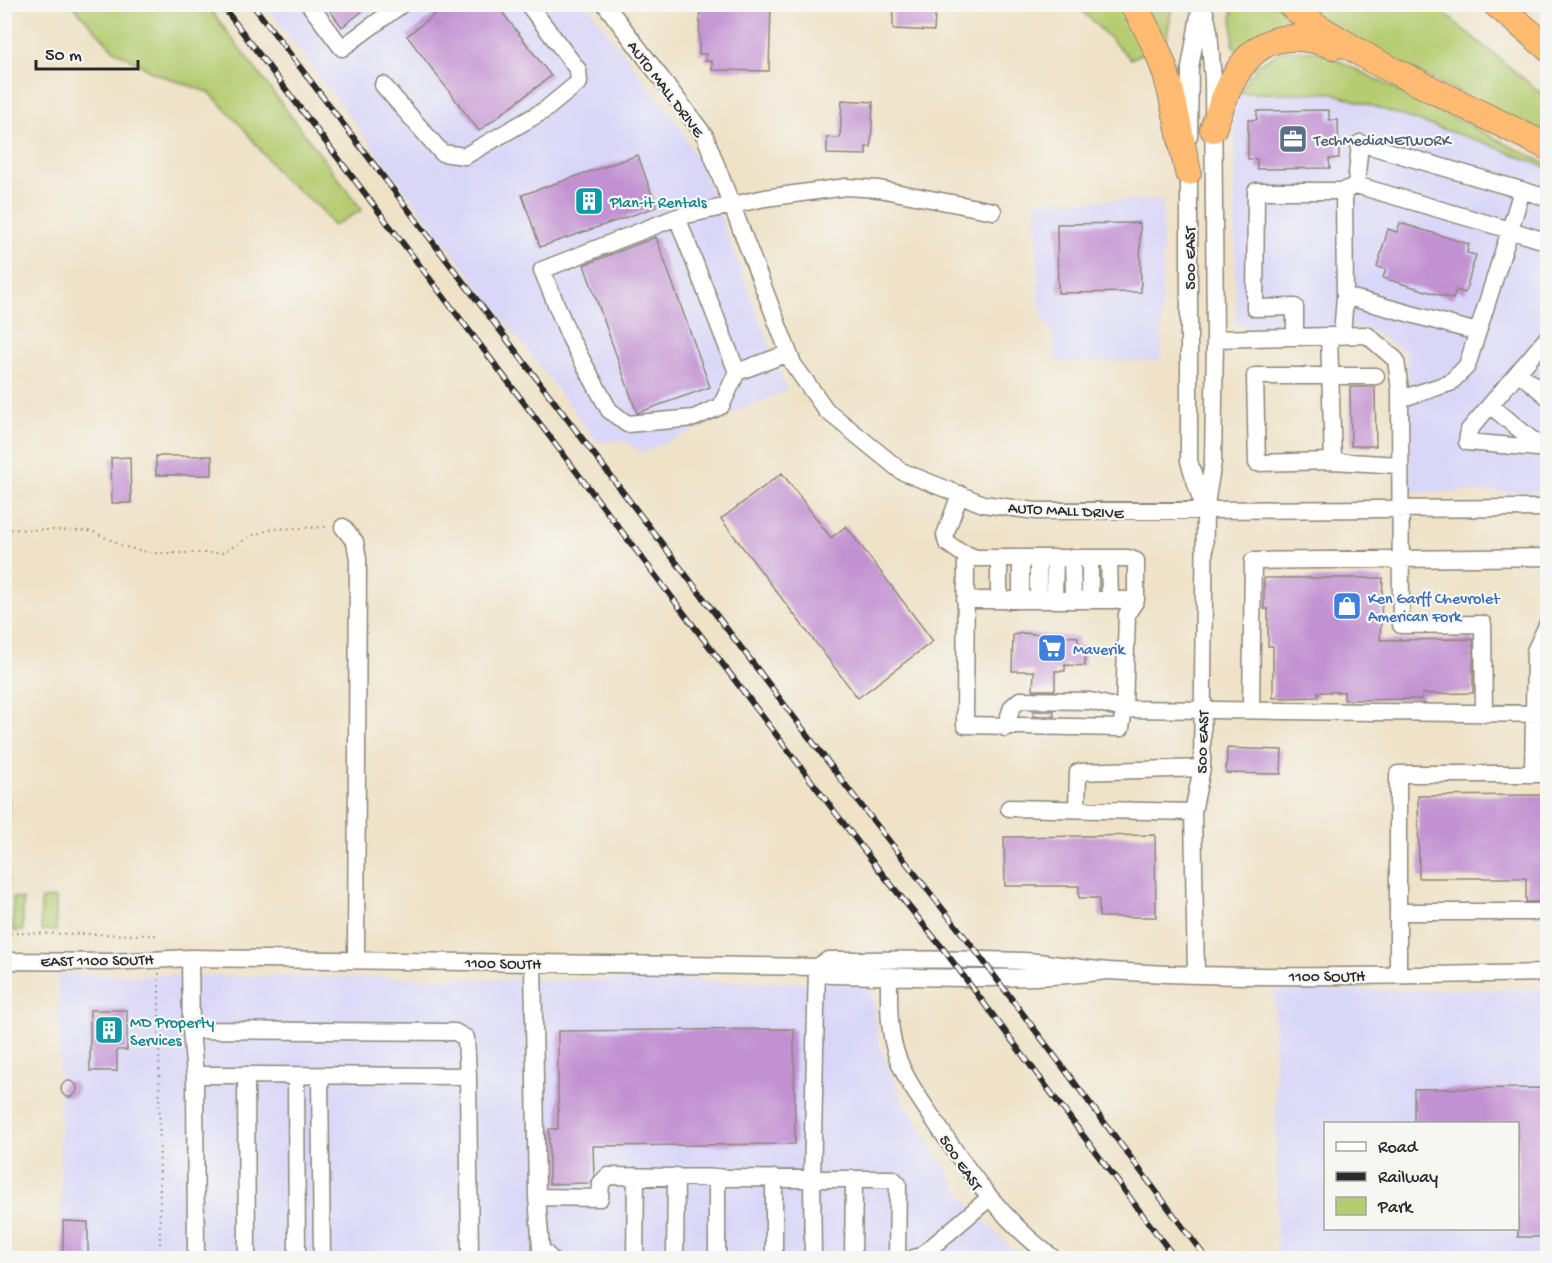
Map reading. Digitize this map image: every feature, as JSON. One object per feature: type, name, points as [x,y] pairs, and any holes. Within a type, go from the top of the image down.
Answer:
[{"type":"highway","points":[[1132,4],[1149,31],[1167,70],[1188,172]]},
{"type":"highway","points":[[1290,4],[1316,26],[1374,60],[1548,147]]},
{"type":"highway","points":[[1496,4],[1548,48]]},
{"type":"highway","points":[[1213,129],[1228,85],[1237,69],[1255,51],[1268,44],[1288,38],[1306,38],[1374,60]]},
{"type":"street","points":[[309,4],[342,48],[402,4]]},
{"type":"street","points":[[383,85],[442,153],[465,156],[545,110],[579,82],[578,70],[528,4]]},
{"type":"street","name":"AUTO MALL DRIVE","points":[[605,4],[705,136],[793,364],[826,410],[901,471],[983,504],[1036,511],[1548,508]]},
{"type":"street","name":"500 EAST","points":[[1202,4],[1190,68],[1189,461],[1204,510]]},
{"type":"street","name":"500 EAST","points":[[1196,974],[1193,812],[1202,768],[1204,510],[1213,462],[1215,339],[1212,60],[1202,4]]},
{"type":"street","points":[[1333,461],[1330,375],[1345,296],[1350,188],[1360,143],[1548,198]]},
{"type":"street","points":[[789,352],[737,372],[721,406],[694,418],[627,424],[609,410],[570,338],[542,270],[677,217],[765,198],[846,188],[879,189],[993,211]]},
{"type":"street","points":[[1295,336],[1295,307],[1255,308],[1256,191],[1350,188],[1548,242]]},
{"type":"street","points":[[1400,399],[1450,383],[1467,366],[1522,190]]},
{"type":"street","points":[[677,217],[737,372]]},
{"type":"street","points":[[1345,296],[1477,332]]},
{"type":"street","points":[[1215,339],[1367,335],[1396,360],[1400,399],[1401,625],[1483,624],[1484,714]]},
{"type":"street","points":[[1545,344],[1469,430],[1467,442],[1545,449]]},
{"type":"street","points":[[1518,372],[1548,397]]},
{"type":"street","points":[[1376,376],[1255,376],[1257,463],[1333,461],[1399,465]]},
{"type":"street","points":[[1490,405],[1545,449]]},
{"type":"street","points":[[960,494],[945,535],[947,543],[976,558],[1109,558],[1136,561],[1136,600],[1127,614],[1124,709],[1121,728],[965,726],[963,720],[966,554]]},
{"type":"street","points":[[343,527],[355,542],[358,559],[356,960]]},
{"type":"street","points":[[1251,710],[1253,561],[1548,557]]},
{"type":"street","points":[[999,558],[999,600]]},
{"type":"street","points":[[1029,558],[1046,600]]},
{"type":"street","points":[[1020,600],[1029,558]]},
{"type":"street","points":[[1046,600],[1055,558]]},
{"type":"street","points":[[1072,558],[1073,600]]},
{"type":"street","points":[[1090,558],[1090,600]]},
{"type":"street","points":[[1109,558],[1110,600]]},
{"type":"street","points":[[965,600],[1136,600]]},
{"type":"street","points":[[1398,975],[1398,774],[1540,774],[1540,714],[1535,651],[1548,623]]},
{"type":"street","points":[[1005,728],[1012,707],[1020,700],[1090,701],[1124,709],[1540,714]]},
{"type":"street","points":[[1077,808],[1078,772],[1202,768]]},
{"type":"street","points":[[1009,808],[1193,812]]},
{"type":"street","points":[[1398,912],[1548,912]]},
{"type":"street","points":[[190,958],[191,1030],[195,1075],[196,1258]]},
{"type":"street","name":"1100 SOUTH","points":[[190,958],[817,967],[830,975],[889,976],[1026,977],[1106,971],[1398,975],[1548,973]]},
{"type":"street","name":"EAST 1100 SOUTH","points":[[4,960],[109,962],[190,958]]},
{"type":"street","name":"1100 SOUTH","points":[[817,967],[828,960],[989,960],[1052,963],[1106,971]]},
{"type":"street","points":[[533,962],[537,1197],[542,1249],[550,1258]]},
{"type":"street","points":[[813,1258],[812,1179],[817,967]]},
{"type":"street","name":"500 EAST","points":[[889,976],[890,1029],[903,1070],[988,1199],[1018,1230],[1053,1258]]},
{"type":"street","points":[[191,1030],[454,1032],[466,1038],[470,1258]]},
{"type":"street","points":[[195,1075],[468,1076]]},
{"type":"street","points":[[246,1075],[247,1258]]},
{"type":"street","points":[[296,1075],[297,1258]]},
{"type":"street","points":[[320,1076],[322,1258]]},
{"type":"street","points":[[537,1197],[600,1198],[601,1183],[608,1176],[893,1179],[898,1184],[897,1258]]},
{"type":"street","points":[[635,1258],[636,1176]]},
{"type":"street","points":[[675,1258],[676,1176]]},
{"type":"street","points":[[717,1177],[717,1258]]},
{"type":"street","points":[[774,1178],[774,1258]]},
{"type":"street","points":[[853,1258],[854,1179]]},
{"type":"street","points":[[914,1258],[921,1257],[988,1199]]},
{"type":"path","points":[[4,529],[92,531],[125,547],[164,553],[222,553],[251,536],[272,529],[343,527]]},
{"type":"path","points":[[4,933],[159,935]]},
{"type":"path","points":[[159,972],[160,1258]]},
{"type":"shaded area","points":[[265,5],[587,5],[680,127],[701,167],[787,390],[642,453],[625,441],[597,442]]},
{"type":"shaded area","points":[[1328,93],[1547,164],[1547,492],[1410,492],[1410,413],[1406,352],[1365,328],[1236,326],[1234,96]]},
{"type":"shaded area","points":[[1163,200],[1161,361],[1055,362],[1054,337],[1039,307],[1036,201]]},
{"type":"shaded area","points":[[58,974],[861,983],[867,986],[873,998],[878,1040],[899,1093],[964,1199],[1020,1258],[62,1258]]},
{"type":"shaded area","points":[[1547,989],[1547,1258],[1277,1258],[1274,991]]},
{"type":"green space","points":[[72,5],[207,5],[362,210],[333,226],[320,208],[281,177],[245,130],[210,93],[154,73],[114,50]]},
{"type":"green space","points":[[1076,5],[1120,5],[1145,52],[1131,59]]},
{"type":"green space","points":[[1141,5],[1172,5],[1167,38],[1164,41]]},
{"type":"green space","points":[[1232,5],[1277,5],[1302,28],[1240,54],[1233,45]]},
{"type":"green space","points":[[1298,5],[1434,5],[1547,98],[1547,135],[1371,50]]},
{"type":"green space","points":[[1285,50],[1317,51],[1547,164],[1547,168],[1488,144],[1332,93],[1240,93],[1250,75],[1256,71],[1252,67]]},
{"type":"green space","points":[[5,797],[8,797],[8,849],[5,852]]},
{"type":"green space","points":[[5,859],[8,862],[8,898],[5,898]]},
{"type":"green space","points":[[13,898],[23,899],[23,931],[13,931]]},
{"type":"green space","points":[[56,898],[56,931],[41,930],[41,899]]},
{"type":"building","points":[[325,4],[372,4],[342,27]]},
{"type":"building","points":[[448,4],[496,4],[551,76],[479,131],[407,36]]},
{"type":"building","points":[[700,4],[771,4],[769,71],[712,70],[712,61],[705,61],[706,54],[699,54]]},
{"type":"building","points":[[893,4],[936,4],[934,31],[893,29]]},
{"type":"building","points":[[842,100],[873,102],[871,147],[866,147],[866,155],[827,154],[827,137],[840,138]]},
{"type":"building","name":"TechMediaNETWORK","points":[[1329,110],[1329,120],[1338,120],[1339,158],[1329,159],[1330,168],[1257,169],[1257,159],[1248,159],[1248,120],[1257,120],[1257,111]]},
{"type":"building","name":"Plan-it Rentals","points":[[638,155],[656,207],[540,247],[522,195]]},
{"type":"building","points":[[1140,223],[1141,292],[1058,293],[1057,224]]},
{"type":"building","points":[[1400,223],[1469,244],[1467,253],[1476,255],[1465,293],[1456,290],[1453,299],[1383,278],[1386,269],[1377,267],[1388,229],[1397,232]]},
{"type":"building","points":[[656,237],[710,387],[637,413],[584,265]]},
{"type":"building","points":[[1350,387],[1375,387],[1376,446],[1351,446]]},
{"type":"building","points":[[156,456],[212,456],[212,475],[156,475]]},
{"type":"building","points":[[130,457],[131,503],[112,503],[111,458]]},
{"type":"building","points":[[782,473],[831,538],[846,526],[933,641],[858,698],[721,519]]},
{"type":"building","points":[[1264,578],[1383,578],[1380,640],[1473,639],[1473,693],[1422,694],[1422,699],[1344,700],[1344,692],[1318,692],[1318,697],[1273,698],[1273,646],[1268,646],[1268,609],[1264,609]]},
{"type":"building","points":[[1022,633],[1078,637],[1078,646],[1085,646],[1085,666],[1065,665],[1065,671],[1055,671],[1055,690],[1033,690],[1034,671],[1012,671],[1013,635]]},
{"type":"building","points":[[1033,711],[1054,711],[1054,716],[1033,716]]},
{"type":"building","points":[[1227,748],[1282,750],[1281,774],[1226,773]]},
{"type":"building","points":[[1548,795],[1548,902],[1526,902],[1526,878],[1419,878],[1418,796]]},
{"type":"building","points":[[1155,835],[1156,917],[1099,917],[1099,898],[1079,898],[1079,886],[1005,886],[1004,837]]},
{"type":"building","name":"MD Property Services","points":[[90,1010],[127,1010],[127,1050],[117,1050],[117,1071],[90,1071]]},
{"type":"building","points":[[794,1029],[795,1144],[593,1146],[594,1176],[590,1183],[549,1184],[549,1129],[558,1129],[558,1031]]},
{"type":"building","points":[[69,1081],[77,1089],[69,1097],[61,1089]]},
{"type":"building","points":[[1548,1088],[1548,1237],[1518,1237],[1519,1122],[1414,1122],[1414,1089]]},
{"type":"building","points":[[63,1221],[88,1222],[88,1258],[63,1258]]},
{"type":"railway","points":[[221,4],[876,866],[944,950],[1175,1258]]},
{"type":"railway","points":[[252,4],[853,795],[975,950],[1206,1258]]},
{"type":"place","name":"TechMediaNETWORK","points":[[1293,139]]},
{"type":"place","name":"Plan-it Rentals","points":[[589,201]]},
{"type":"place","name":"Ken Garff Chevrolet American Fork","points":[[1347,606]]},
{"type":"place","name":"Maverik","points":[[1052,648]]},
{"type":"place","name":"MD Property Services","points":[[109,1030]]}]
